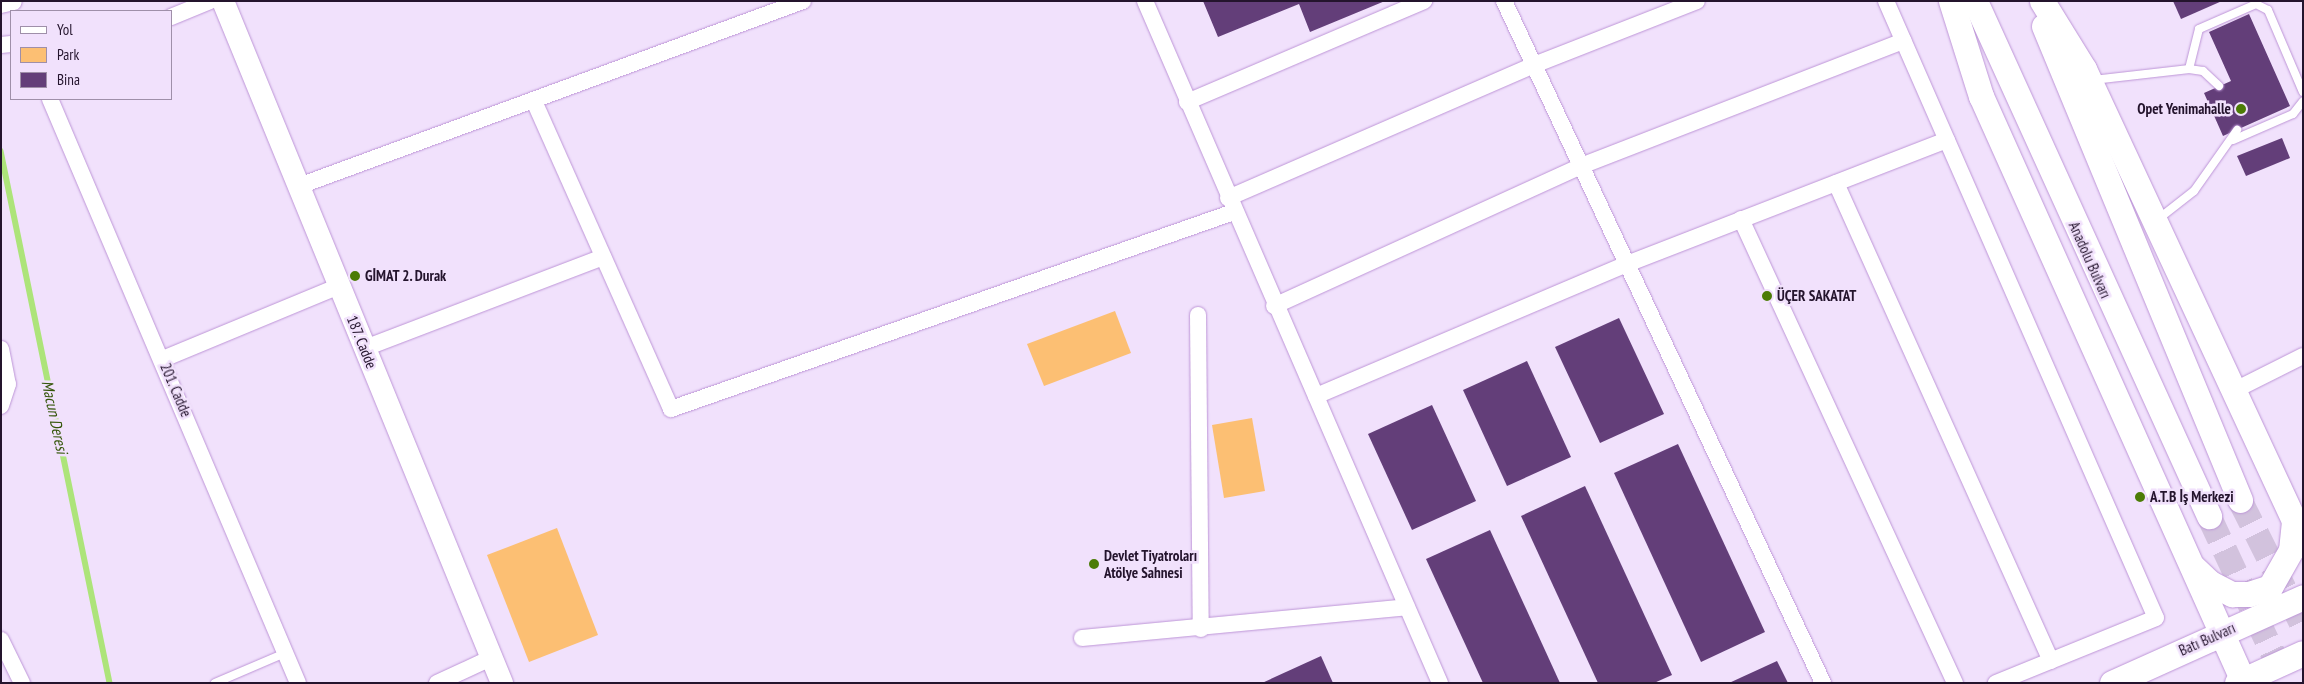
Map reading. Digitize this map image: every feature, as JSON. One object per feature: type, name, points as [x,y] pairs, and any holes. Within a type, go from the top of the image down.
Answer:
[{"type":"main road","name":"187. Cadde","points":[[223,1],[502,683]]},
{"type":"main road","points":[[1950,1],[1981,96],[2241,682],[2303,652]]},
{"type":"main road","name":"Anadolu Bulvarı","points":[[1975,1],[2209,516]]},
{"type":"main road","points":[[2034,1],[2240,500]]},
{"type":"main road","points":[[2042,1],[2090,81],[2235,390],[2298,531],[2291,550],[2270,587],[2249,594],[2232,594],[2210,584],[2188,561]]},
{"type":"main road","name":"Batı Bulvarı","points":[[2112,683],[2303,596]]},
{"type":"street","points":[[172,17],[210,1]]},
{"type":"street","points":[[299,186],[803,1]]},
{"type":"street","points":[[1144,1],[1274,306],[1316,396],[1440,683]]},
{"type":"street","points":[[1187,102],[1424,1]]},
{"type":"street","points":[[1504,1],[1824,683]]},
{"type":"street","points":[[534,101],[671,409],[1231,205],[1534,65],[1697,1]]},
{"type":"street","points":[[1886,1],[2156,618],[1996,683]]},
{"type":"street","points":[[1274,306],[1581,166],[1904,41]]},
{"type":"street","name":"201. Cadde","points":[[50,100],[163,359],[298,683]]},
{"type":"street","points":[[1316,396],[1627,264],[1947,140]]},
{"type":"street","points":[[1836,183],[2051,660]]},
{"type":"street","points":[[1741,219],[1954,683]]},
{"type":"street","points":[[365,348],[603,257]]},
{"type":"street","points":[[163,359],[339,286]]},
{"type":"street","points":[[1198,315],[1202,629]]},
{"type":"street","points":[[1,349],[8,384],[1,406]]},
{"type":"street","points":[[2235,390],[2301,362]]},
{"type":"street","points":[[1082,638],[1202,629],[1407,607]]},
{"type":"street","points":[[1,640],[22,683]]},
{"type":"street","points":[[437,683],[491,658]]},
{"type":"lane","points":[[2189,69],[2199,29],[2256,4],[2268,10],[2303,92]]},
{"type":"lane","points":[[2090,81],[2189,69],[2209,75],[2218,86]]},
{"type":"lane","points":[[2233,140],[2293,114],[2303,101]]},
{"type":"lane","points":[[2156,221],[2194,191],[2233,140],[2237,130]]},
{"type":"lane","points":[[214,683],[285,653]]},
{"type":"green space","points":[[1115,311],[1131,353],[1044,386],[1027,344]]},
{"type":"green space","points":[[1252,418],[1265,491],[1224,498],[1212,425]]},
{"type":"green space","points":[[557,528],[598,635],[529,662],[487,555]]},
{"type":"building","points":[[1203,1],[1385,1],[1310,32],[1299,4],[1218,37]]},
{"type":"building","points":[[2173,1],[2222,1],[2181,19]]},
{"type":"building","points":[[2249,14],[2290,106],[2223,136],[2204,93],[2231,81],[2209,32]]},
{"type":"building","points":[[2282,138],[2290,158],[2246,176],[2237,156]]},
{"type":"building","points":[[1619,318],[1664,414],[1600,443],[1555,347]]},
{"type":"building","points":[[1527,361],[1571,457],[1507,486],[1463,390]]},
{"type":"building","points":[[1432,405],[1476,501],[1412,530],[1368,434]]},
{"type":"building","points":[[1678,444],[1765,632],[1701,662],[1614,473]]},
{"type":"building","points":[[1585,486],[1672,675],[1654,683],[1598,683],[1521,516]]},
{"type":"building","points":[[1490,530],[1560,683],[1483,683],[1426,559]]},
{"type":"building","points":[[1321,656],[1333,683],[1262,683]]},
{"type":"building","points":[[1777,661],[1788,683],[1729,683]]},
{"type":"waterway","name":"Macun Deresi","points":[[1,151],[110,683]]},
{"type":"tunnel","points":[[2240,500],[2303,626]]},
{"type":"tunnel","points":[[2209,516],[2287,683]]},
{"type":"place","name":"Opet Yenimahalle","points":[[2241,109]]},
{"type":"place","name":"GİMAT 2. Durak","points":[[355,276]]},
{"type":"place","name":"ÜÇER SAKATAT","points":[[1767,296]]},
{"type":"place","name":"A.T.B İş Merkezi","points":[[2140,497]]},
{"type":"place","name":"Devlet Tiyatroları Atölye Sahnesi","points":[[1094,564]]}]
